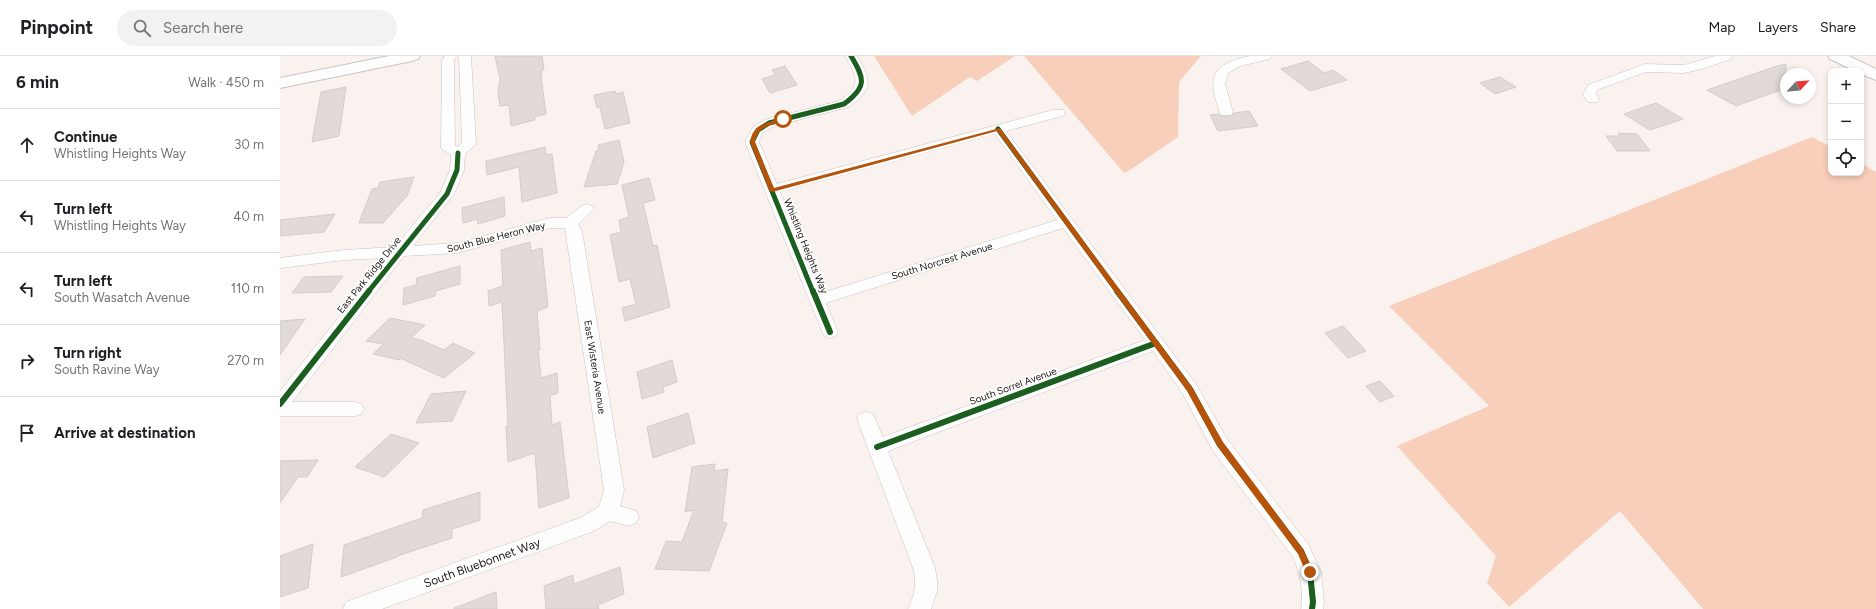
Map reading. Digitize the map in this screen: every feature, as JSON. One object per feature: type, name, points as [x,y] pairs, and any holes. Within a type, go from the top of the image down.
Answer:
[{"type":"street","points":[[280,83],[412,56]]},
{"type":"street","points":[[451,56],[448,60],[448,148],[458,153]]},
{"type":"street","name":"East Park Ridge Drive","points":[[280,404],[399,252],[447,194],[457,170],[458,153],[469,144],[465,56]]},
{"type":"street","name":"Whistling Heights Way","points":[[830,332],[752,142],[758,128],[769,123],[844,104],[854,97],[861,89],[864,81],[851,56]]},
{"type":"street","points":[[1226,112],[1219,83],[1223,71],[1233,64],[1266,56]]},
{"type":"street","points":[[1593,99],[1589,95],[1592,88],[1645,68],[1684,69],[1727,56]]},
{"type":"street","points":[[1836,56],[1876,76]]},
{"type":"street","points":[[772,190],[1058,113]]},
{"type":"street","points":[[998,129],[1190,389],[1220,444],[1300,551],[1310,572],[1313,602],[1312,609]]},
{"type":"street","points":[[570,223],[587,209]]},
{"type":"street","name":"South Norcrest Avenue","points":[[817,300],[1067,222]]},
{"type":"street","name":"South Blue Heron Way","points":[[280,263],[311,258],[457,248],[550,223],[570,223]]},
{"type":"street","name":"East Wisteria Avenue","points":[[570,223],[574,231],[614,490],[608,512]]},
{"type":"street","name":"South Sorrel Avenue","points":[[877,447],[1156,343]]},
{"type":"street","points":[[280,409],[355,409]]},
{"type":"street","points":[[866,419],[928,579],[923,603]]},
{"type":"street","points":[[608,512],[629,517]]},
{"type":"street","name":"South Bluebonnet Way","points":[[354,609],[587,525],[608,512]]},
{"type":"shaded area","points":[[874,56],[1015,56],[977,81],[970,77],[912,116]]},
{"type":"shaded area","points":[[1024,56],[1201,56],[1179,82],[1178,137],[1124,173]]},
{"type":"shaded area","points":[[1812,137],[1828,145],[1828,176],[1864,176],[1864,165],[1876,172],[1876,609],[1703,609],[1620,511],[1509,607],[1487,583],[1496,556],[1397,446],[1489,406],[1389,306]]},
{"type":"building","points":[[495,56],[542,56],[544,70],[541,71],[541,76],[546,114],[534,117],[535,120],[511,126],[509,105],[500,106],[498,93],[500,79]]},
{"type":"building","points":[[1308,61],[1324,73],[1333,70],[1347,80],[1310,91],[1281,69]]},
{"type":"building","points":[[1786,64],[1786,68],[1780,68],[1780,90],[1736,106],[1707,90]]},
{"type":"building","points":[[785,66],[797,85],[770,93],[762,79],[775,75],[772,70]]},
{"type":"building","points":[[1500,77],[1516,87],[1495,94],[1480,83]]},
{"type":"building","points":[[346,87],[339,136],[312,142],[321,92]]},
{"type":"building","points":[[615,91],[616,94],[623,92],[630,123],[605,129],[600,107],[597,108],[594,95]]},
{"type":"building","points":[[1656,103],[1683,119],[1650,130],[1624,114]]},
{"type":"building","points":[[1249,111],[1258,126],[1218,131],[1210,115],[1219,114],[1221,116],[1231,116],[1234,113]]},
{"type":"building","points":[[1618,133],[1637,134],[1650,151],[1617,151],[1606,136],[1620,136]]},
{"type":"building","points":[[619,140],[624,162],[617,184],[584,187],[596,151],[599,150],[598,145]]},
{"type":"building","points":[[545,147],[546,155],[552,154],[557,193],[522,202],[519,167],[487,175],[486,161]]},
{"type":"building","points":[[414,177],[407,196],[383,223],[359,223],[372,189],[378,188],[380,182]]},
{"type":"building","points":[[649,178],[655,200],[643,203],[653,246],[657,245],[670,307],[625,321],[622,308],[636,304],[630,279],[619,282],[610,235],[621,232],[619,220],[629,217],[622,185]]},
{"type":"building","points":[[504,197],[505,216],[478,224],[477,219],[463,223],[462,208]]},
{"type":"building","points":[[335,214],[324,232],[280,236],[280,220]]},
{"type":"building","points":[[530,242],[531,251],[542,248],[548,307],[537,311],[540,350],[538,350],[541,378],[557,373],[558,393],[550,396],[552,425],[560,422],[569,498],[539,508],[535,453],[508,462],[506,426],[508,426],[502,302],[489,306],[488,291],[503,286],[501,250]]},
{"type":"building","points":[[460,266],[460,284],[436,291],[435,296],[403,305],[404,288],[416,285],[417,278]]},
{"type":"building","points":[[343,276],[331,292],[292,293],[304,277]]},
{"type":"building","points":[[390,318],[425,325],[411,338],[421,340],[444,350],[453,343],[475,353],[444,378],[400,358],[399,360],[373,354],[383,344],[366,341]]},
{"type":"building","points":[[305,319],[280,355],[280,321]]},
{"type":"building","points":[[1343,326],[1366,351],[1348,358],[1325,333]]},
{"type":"building","points":[[672,360],[677,382],[663,387],[664,392],[642,399],[637,372]]},
{"type":"building","points":[[1380,381],[1394,396],[1380,402],[1366,386]]},
{"type":"building","points":[[466,391],[452,421],[416,423],[431,394]]},
{"type":"building","points":[[688,413],[695,443],[653,458],[647,427]]},
{"type":"building","points":[[391,434],[419,443],[384,477],[355,467]]},
{"type":"building","points":[[318,460],[307,477],[298,477],[280,503],[280,461]]},
{"type":"building","points":[[715,464],[714,471],[728,469],[722,522],[727,523],[709,571],[655,569],[666,541],[682,542],[694,510],[685,512],[692,467]]},
{"type":"building","points":[[480,492],[480,520],[452,529],[452,538],[397,556],[341,577],[344,545],[422,518],[423,510]]},
{"type":"building","points":[[313,544],[308,588],[280,597],[280,556]]},
{"type":"building","points":[[620,567],[624,594],[598,605],[599,609],[546,609],[544,586],[573,575],[574,584]]},
{"type":"building","points":[[496,592],[497,609],[454,609],[454,608]]},
{"type":"cycle path","points":[[830,332],[752,142],[754,135],[758,130],[769,123],[844,104],[858,93],[861,87],[862,77],[851,56]]},
{"type":"cycle path","points":[[998,129],[1190,389],[1220,445],[1301,551],[1310,572],[1313,602],[1312,609]]},
{"type":"cycle path","points":[[280,404],[399,252],[447,194],[457,170],[458,153]]},
{"type":"cycle path","points":[[877,447],[1156,343]]},
{"type":"route","points":[[783,119],[758,128],[752,142],[772,190],[998,129],[1190,389],[1220,444],[1300,551],[1310,572]]}]
